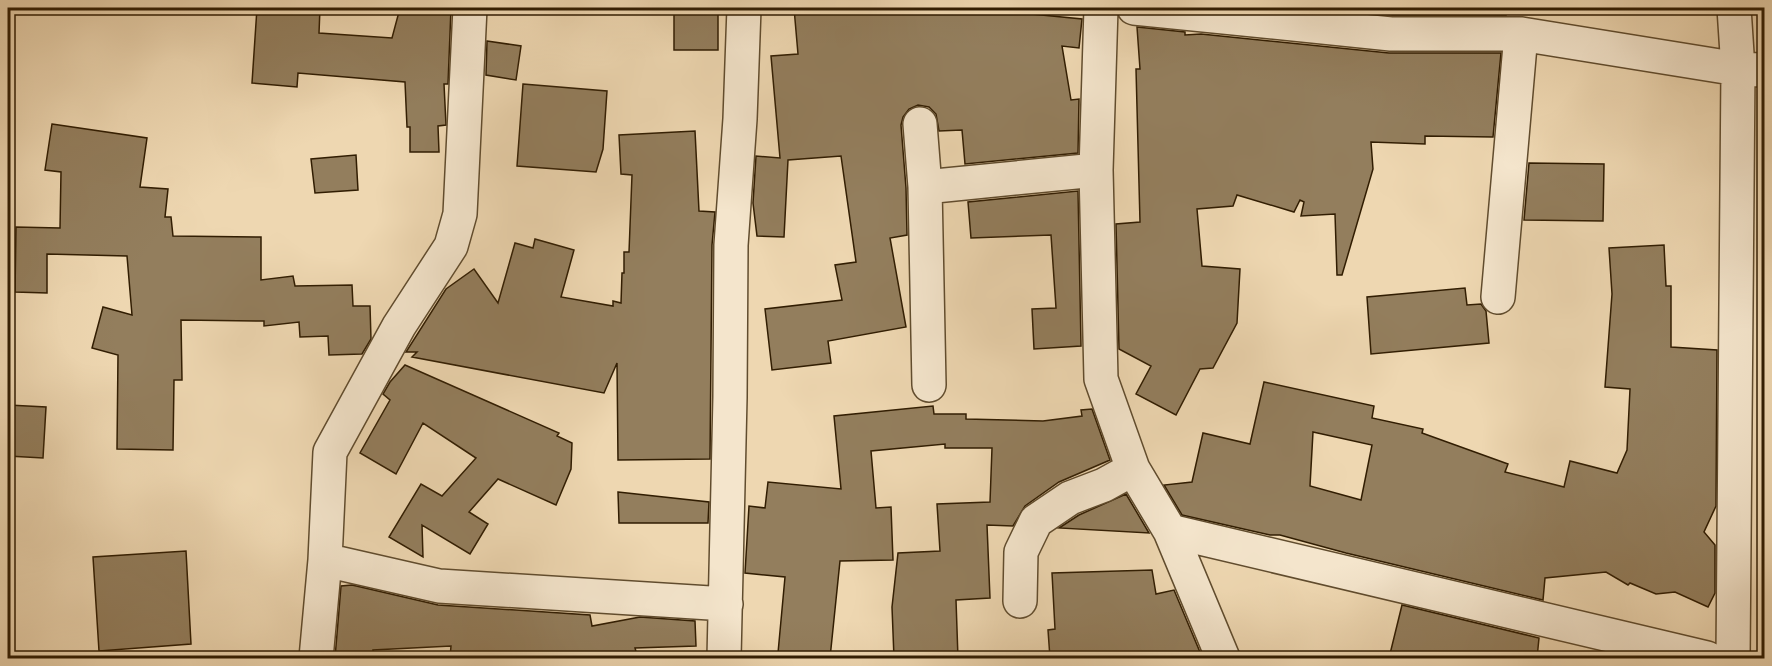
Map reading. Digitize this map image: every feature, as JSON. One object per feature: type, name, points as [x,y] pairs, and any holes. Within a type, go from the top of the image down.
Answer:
[{"type":"street","points":[[316,658],[325,560],[330,452],[399,326],[451,246],[460,214],[470,8]]},
{"type":"street","points":[[723,658],[726,604],[730,245],[740,119],[744,8]]},
{"type":"street","points":[[1101,8],[1096,170],[1101,379],[1133,469],[1170,531],[1223,658]]},
{"type":"street","points":[[1134,8],[1392,21],[1521,34],[1751,69]]},
{"type":"street","points":[[1733,658],[1751,69],[1734,8]]},
{"type":"street","points":[[1498,297],[1521,34]]},
{"type":"street","points":[[920,124],[925,187],[929,385]]},
{"type":"street","points":[[925,187],[1096,170]]},
{"type":"street","points":[[1020,601],[1021,552],[1036,521],[1070,498],[1104,485],[1133,469]]},
{"type":"street","points":[[1170,531],[1707,658]]},
{"type":"street","points":[[325,560],[439,586],[726,604]]},
{"type":"building","points":[[257,8],[320,8],[319,33],[392,38],[400,8],[451,8],[448,84],[444,84],[446,125],[438,126],[439,152],[410,152],[405,82],[298,73],[297,87],[252,83]]},
{"type":"building","points":[[674,8],[718,8],[718,50],[674,50]]},
{"type":"building","points":[[794,8],[1012,8],[1012,12],[1082,19],[1079,48],[1062,46],[1071,100],[1079,99],[1078,153],[965,164],[962,130],[939,131],[936,114],[929,107],[918,105],[909,109],[901,125],[907,235],[890,238],[906,327],[828,341],[831,363],[772,370],[765,309],[842,300],[835,265],[856,262],[841,156],[788,160],[784,237],[757,236],[753,203],[756,156],[780,158],[771,56],[798,54]]},
{"type":"building","points":[[1370,8],[1505,8],[1506,15],[1392,15],[1370,13]]},
{"type":"building","points":[[1137,27],[1185,32],[1185,35],[1201,34],[1389,53],[1501,53],[1493,137],[1425,136],[1425,144],[1371,142],[1373,169],[1342,275],[1337,275],[1335,214],[1301,216],[1304,202],[1300,200],[1294,212],[1237,195],[1233,206],[1197,209],[1202,266],[1240,269],[1237,323],[1213,368],[1200,369],[1176,415],[1136,394],[1151,366],[1119,349],[1116,224],[1140,222],[1136,69],[1140,69]]},
{"type":"building","points":[[487,41],[521,46],[516,80],[486,75]]},
{"type":"building","points":[[523,84],[607,91],[603,149],[596,172],[517,166]]},
{"type":"building","points":[[52,124],[147,138],[140,187],[168,189],[165,217],[171,217],[173,236],[261,237],[261,280],[293,276],[295,286],[352,285],[353,306],[370,306],[371,339],[362,354],[329,355],[328,336],[300,337],[299,322],[264,326],[264,321],[181,320],[182,380],[174,380],[173,450],[117,449],[118,355],[92,348],[103,307],[132,315],[127,256],[47,254],[47,293],[15,292],[16,227],[60,228],[61,172],[45,170]]},
{"type":"building","points":[[695,131],[699,211],[715,212],[712,245],[710,459],[618,460],[617,363],[604,393],[412,357],[417,352],[406,352],[446,289],[474,269],[498,303],[515,243],[533,248],[535,239],[574,250],[561,297],[613,306],[613,301],[621,303],[624,252],[629,252],[632,175],[621,174],[619,135]]},
{"type":"building","points":[[356,155],[358,190],[315,193],[311,159]]},
{"type":"building","points":[[1529,163],[1604,164],[1603,221],[1524,220]]},
{"type":"building","points":[[1078,191],[1081,346],[1034,349],[1032,309],[1056,308],[1051,235],[971,238],[968,202]]},
{"type":"building","points":[[1664,245],[1666,286],[1671,286],[1671,347],[1717,350],[1716,506],[1704,532],[1715,545],[1715,593],[1708,607],[1675,592],[1656,594],[1630,583],[1628,585],[1606,572],[1545,578],[1543,600],[1280,535],[1270,535],[1182,515],[1164,485],[1192,482],[1203,433],[1250,444],[1264,382],[1374,406],[1372,418],[1423,429],[1422,433],[1508,464],[1505,472],[1564,487],[1570,461],[1617,473],[1627,450],[1630,389],[1605,387],[1612,294],[1609,248]],"holes":[[[1313,432],[1372,445],[1361,500],[1310,486]]]},
{"type":"building","points":[[1465,288],[1467,305],[1481,304],[1486,311],[1489,343],[1371,354],[1367,297]]},
{"type":"building","points":[[405,365],[559,433],[557,436],[572,443],[571,469],[556,505],[498,479],[469,512],[488,524],[470,554],[422,525],[423,557],[389,537],[421,484],[442,496],[476,458],[423,423],[396,474],[360,453],[390,400],[383,394]]},
{"type":"building","points":[[8,405],[46,407],[43,458],[8,456]]},
{"type":"building","points":[[933,406],[934,414],[966,414],[966,419],[1043,421],[1082,416],[1081,410],[1092,409],[1110,460],[1059,482],[1025,506],[1013,526],[987,525],[990,598],[956,600],[958,658],[894,658],[892,607],[898,553],[940,551],[937,504],[990,502],[992,448],[945,448],[945,444],[871,451],[876,508],[891,507],[893,560],[840,561],[830,658],[778,653],[785,577],[745,573],[749,506],[765,508],[768,482],[841,489],[834,416]]},
{"type":"building","points":[[618,492],[709,502],[708,523],[619,523]]},
{"type":"building","points":[[1126,494],[1149,533],[1059,528],[1079,515]]},
{"type":"building","points":[[186,551],[191,644],[99,651],[93,557]]},
{"type":"building","points":[[1152,570],[1156,594],[1174,590],[1202,657],[1050,658],[1048,630],[1055,629],[1052,573]]},
{"type":"building","points":[[352,585],[438,605],[590,615],[592,626],[640,617],[695,621],[696,646],[635,648],[637,655],[617,658],[597,658],[596,652],[553,658],[450,658],[451,646],[373,650],[374,658],[335,658],[341,586]]},
{"type":"building","points":[[1402,605],[1539,638],[1537,658],[1389,658]]}]
